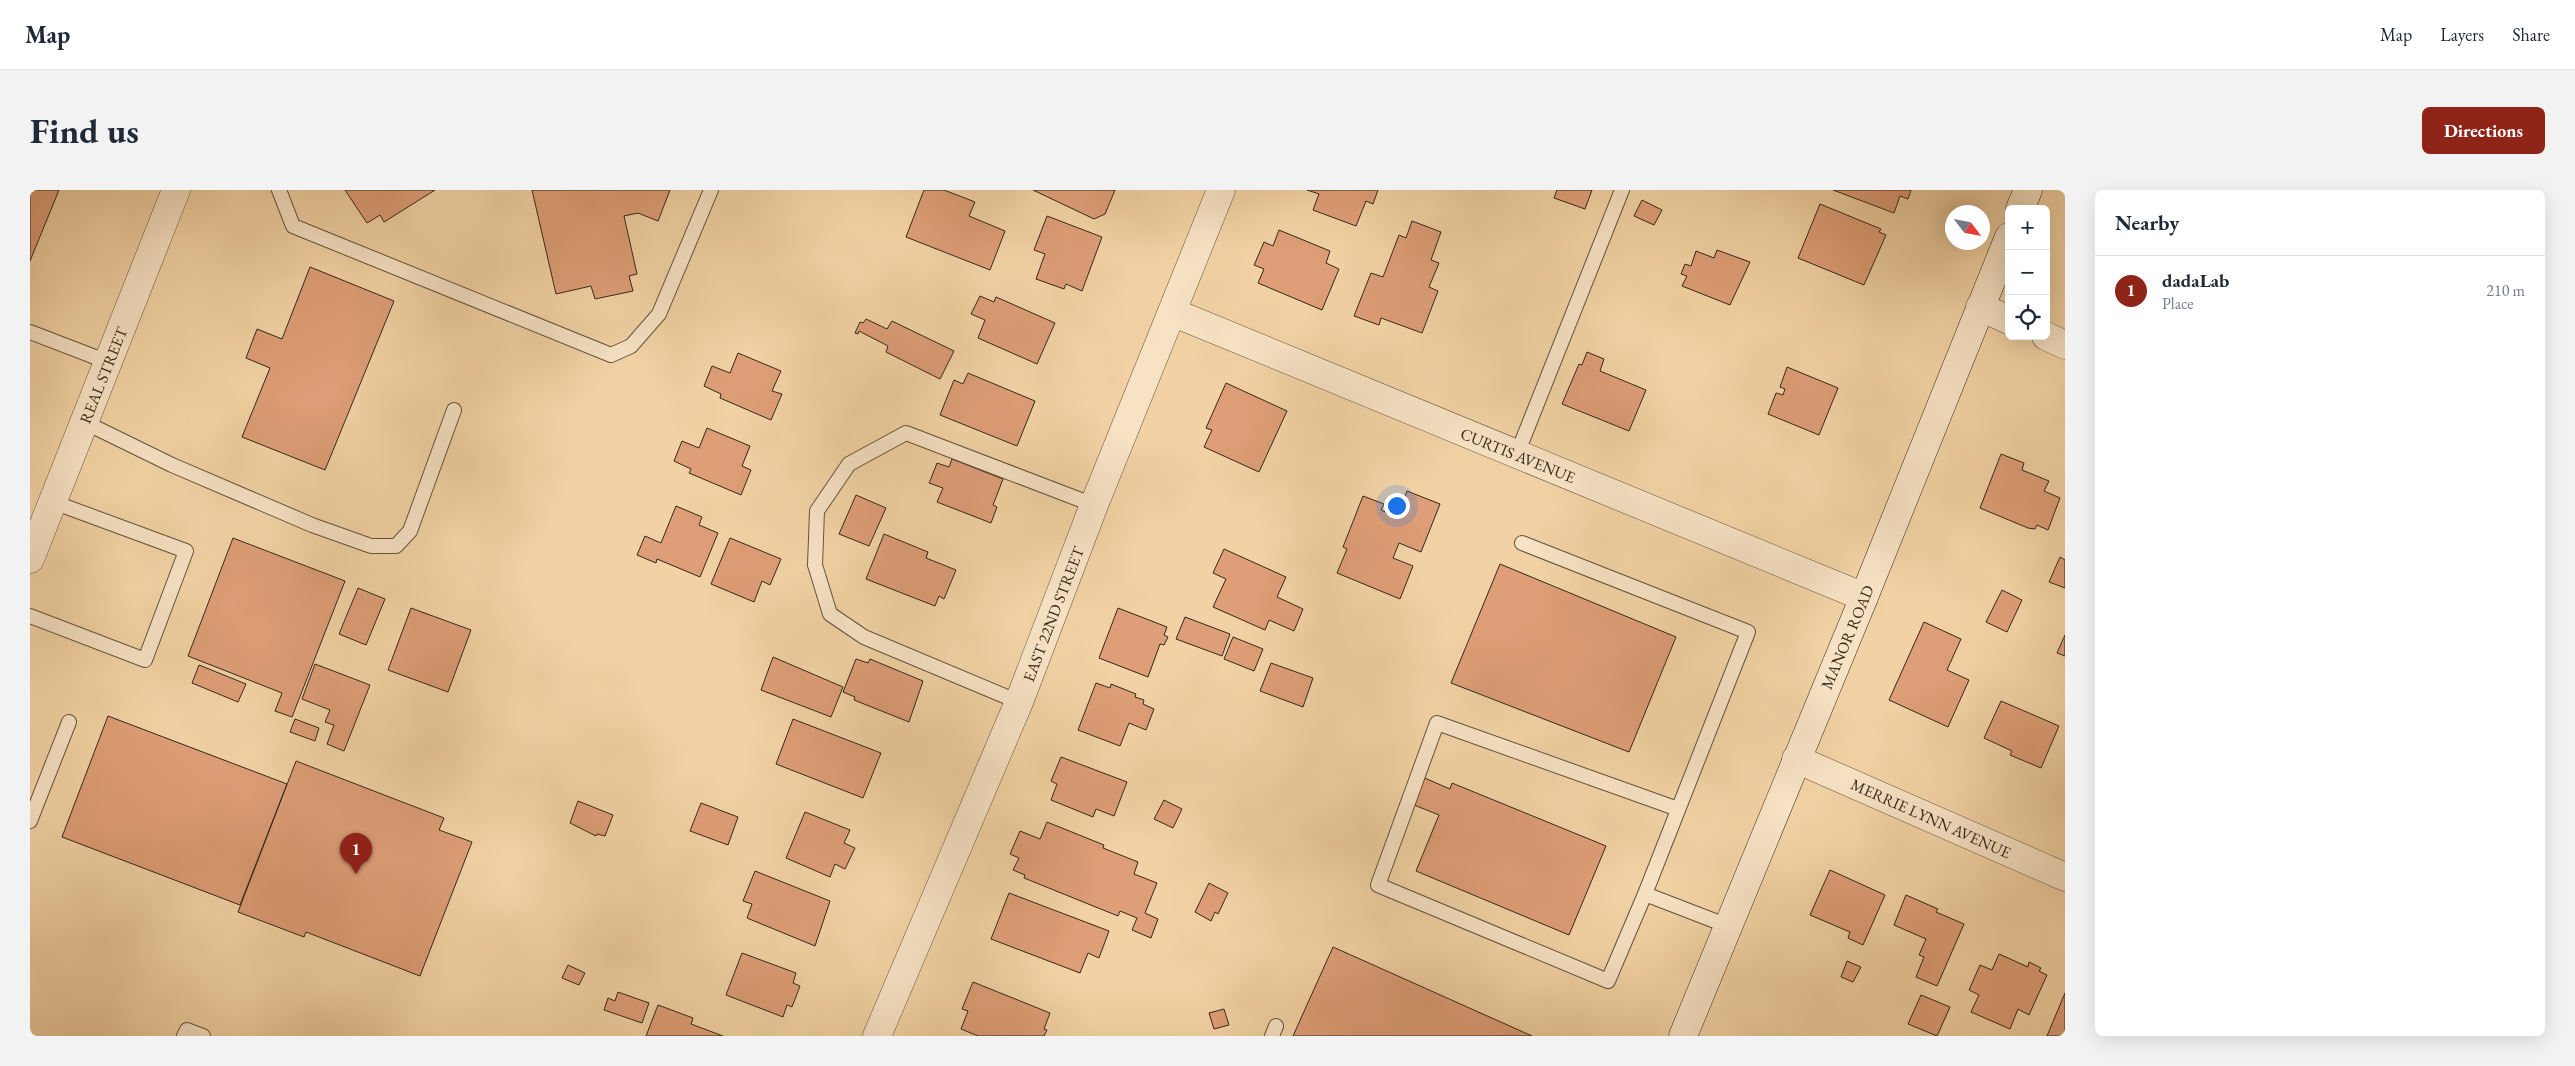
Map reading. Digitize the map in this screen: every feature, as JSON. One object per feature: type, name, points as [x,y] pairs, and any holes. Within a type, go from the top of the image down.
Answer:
[{"type":"street","name":"REAL STREET","points":[[30,560],[176,190]]},
{"type":"street","name":"EAST 22ND STREET","points":[[877,1036],[1020,702],[1094,505],[1221,190]]},
{"type":"street","points":[[2022,205],[2028,190]]},
{"type":"street","name":"MANOR ROAD","points":[[1683,1036],[1864,597],[2005,247]]},
{"type":"street","points":[[1980,307],[2005,318]]},
{"type":"street","name":"CURTIS AVENUE","points":[[1172,312],[1864,597]]},
{"type":"street","points":[[2050,338],[2065,345]]},
{"type":"street","name":"MERRIE LYNN AVENUE","points":[[1796,759],[2065,877]]},
{"type":"lane","points":[[279,190],[293,226],[611,355],[631,346],[659,314],[711,190]]},
{"type":"lane","points":[[1517,454],[1622,190]]},
{"type":"lane","points":[[30,332],[108,362]]},
{"type":"lane","points":[[84,422],[172,464],[312,525],[371,546],[396,546],[410,531],[454,410]]},
{"type":"lane","points":[[1020,702],[864,636],[830,614],[815,565],[817,511],[849,464],[906,432],[1094,505]]},
{"type":"lane","points":[[30,616],[145,660],[186,551],[53,502]]},
{"type":"lane","points":[[1522,544],[1748,632],[1645,894],[1608,981],[1378,885],[1437,723],[1678,809]]},
{"type":"lane","points":[[30,821],[34,801],[69,722]]},
{"type":"lane","points":[[1645,894],[1728,926]]},
{"type":"lane","points":[[184,1036],[187,1030],[203,1036]]},
{"type":"building","points":[[30,190],[59,190],[30,261]]},
{"type":"building","points":[[345,190],[435,190],[384,222],[380,215],[367,223]]},
{"type":"building","points":[[532,190],[670,190],[658,221],[638,213],[624,216],[637,274],[629,276],[633,291],[595,299],[591,286],[556,294]]},
{"type":"building","points":[[924,190],[944,190],[975,202],[969,216],[1005,231],[990,270],[906,237]]},
{"type":"building","points":[[1033,190],[1115,190],[1105,214],[1094,219]]},
{"type":"building","points":[[1307,190],[1378,190],[1373,204],[1366,201],[1356,226],[1313,210],[1319,194]]},
{"type":"building","points":[[1557,190],[1592,190],[1585,209],[1554,198]]},
{"type":"building","points":[[1833,190],[1911,190],[1908,199],[1900,196],[1894,213]]},
{"type":"building","points":[[1642,200],[1662,210],[1654,225],[1634,216]]},
{"type":"building","points":[[1820,204],[1881,229],[1879,232],[1886,235],[1864,285],[1798,258]]},
{"type":"building","points":[[1047,216],[1102,237],[1082,291],[1066,284],[1064,289],[1036,279],[1045,254],[1034,250]]},
{"type":"building","points":[[1412,221],[1441,232],[1431,260],[1439,263],[1429,287],[1438,291],[1422,333],[1381,318],[1379,325],[1354,316],[1371,273],[1383,277],[1399,235],[1406,238]]},
{"type":"building","points":[[1279,230],[1330,251],[1326,263],[1339,269],[1322,310],[1258,283],[1264,269],[1254,265],[1264,242],[1273,246]]},
{"type":"building","points":[[1717,250],[1750,262],[1730,305],[1682,286],[1687,276],[1681,274],[1685,264],[1691,266],[1696,251],[1714,258]]},
{"type":"building","points":[[310,267],[394,301],[325,470],[242,437],[270,368],[246,358],[257,329],[282,339]]},
{"type":"building","points":[[980,296],[994,302],[996,297],[1055,323],[1037,364],[978,338],[985,320],[971,314]]},
{"type":"building","points":[[866,319],[887,329],[892,321],[954,351],[940,379],[886,352],[888,346],[859,331],[858,334],[855,333],[860,322],[863,323]]},
{"type":"building","points":[[1587,352],[1604,359],[1600,371],[1646,390],[1629,431],[1562,404],[1579,364],[1582,365]]},
{"type":"building","points":[[738,353],[781,371],[772,391],[782,394],[771,420],[720,398],[721,394],[704,386],[712,366],[730,373]]},
{"type":"building","points":[[1787,367],[1838,388],[1819,435],[1768,414],[1776,393],[1783,395],[1785,389],[1780,387]]},
{"type":"building","points":[[968,373],[1035,401],[1017,446],[940,415],[954,380],[963,384]]},
{"type":"building","points":[[1226,383],[1287,411],[1259,472],[1204,447],[1212,430],[1206,428]]},
{"type":"building","points":[[707,428],[750,446],[742,466],[751,470],[741,495],[689,473],[691,469],[674,461],[682,441],[699,448]]},
{"type":"building","points":[[2001,454],[2024,463],[2022,470],[2049,481],[2044,491],[2060,498],[2048,530],[2037,525],[2035,529],[2028,528],[1980,508]]},
{"type":"building","points":[[952,459],[1003,479],[993,505],[997,507],[991,523],[937,502],[943,488],[929,483],[937,463],[949,467]]},
{"type":"building","points":[[1407,491],[1440,504],[1421,552],[1399,543],[1393,558],[1413,566],[1400,599],[1337,573],[1347,549],[1343,547],[1363,496],[1384,504],[1381,510],[1397,517]]},
{"type":"building","points":[[856,495],[886,508],[869,546],[839,534]]},
{"type":"building","points":[[676,506],[702,517],[699,525],[718,533],[700,577],[657,559],[656,563],[637,555],[645,536],[661,543]]},
{"type":"building","points":[[884,534],[928,552],[926,558],[956,570],[944,599],[939,596],[935,606],[866,579]]},
{"type":"building","points":[[233,538],[345,581],[292,717],[275,711],[282,693],[188,656]]},
{"type":"building","points":[[730,538],[781,559],[770,585],[762,581],[754,602],[711,584]]},
{"type":"building","points":[[1224,549],[1286,577],[1277,597],[1303,609],[1294,631],[1269,620],[1265,630],[1213,607],[1226,579],[1213,573]]},
{"type":"building","points":[[2060,557],[2065,560],[2065,588],[2049,582]]},
{"type":"building","points":[[1500,564],[1676,637],[1629,752],[1451,683]]},
{"type":"building","points":[[358,588],[385,599],[366,645],[339,634]]},
{"type":"building","points":[[2002,590],[2022,600],[2007,632],[1986,622]]},
{"type":"building","points":[[411,608],[471,630],[448,692],[388,670]]},
{"type":"building","points":[[1118,608],[1167,627],[1164,635],[1168,637],[1164,645],[1160,644],[1148,677],[1099,658]]},
{"type":"building","points":[[1185,617],[1230,634],[1222,656],[1176,639]]},
{"type":"building","points":[[1924,622],[1961,639],[1947,670],[1969,680],[1948,727],[1889,700]]},
{"type":"building","points":[[2065,635],[2065,656],[2057,653]]},
{"type":"building","points":[[1233,637],[1263,649],[1254,671],[1224,659]]},
{"type":"building","points":[[773,657],[843,687],[831,717],[761,690]]},
{"type":"building","points":[[856,659],[868,663],[870,659],[923,681],[909,722],[854,700],[855,697],[843,692]]},
{"type":"building","points":[[1271,663],[1313,678],[1303,707],[1260,691]]},
{"type":"building","points":[[315,664],[370,685],[344,751],[327,744],[334,725],[325,722],[330,710],[302,699]]},
{"type":"building","points":[[199,665],[246,684],[238,702],[192,683]]},
{"type":"building","points":[[1096,683],[1110,688],[1111,684],[1136,694],[1135,697],[1144,700],[1143,704],[1154,709],[1146,730],[1129,723],[1120,746],[1078,730]]},
{"type":"building","points":[[2001,701],[2059,726],[2041,768],[2010,755],[2012,751],[1984,738]]},
{"type":"building","points":[[108,716],[287,784],[240,905],[62,837]]},
{"type":"building","points":[[295,719],[319,728],[315,741],[290,732]]},
{"type":"building","points":[[793,719],[881,753],[863,798],[776,764]]},
{"type":"building","points":[[1061,757],[1127,782],[1114,816],[1096,809],[1093,817],[1051,800],[1057,784],[1051,781]]},
{"type":"building","points":[[296,761],[444,818],[439,830],[472,842],[420,976],[306,932],[304,937],[238,912]]},
{"type":"building","points":[[1420,776],[1450,789],[1452,783],[1606,846],[1569,935],[1416,871],[1439,815],[1409,803]]},
{"type":"building","points":[[1164,800],[1182,809],[1173,828],[1154,819]]},
{"type":"building","points":[[578,801],[613,815],[605,836],[597,834],[596,836],[570,823]]},
{"type":"building","points":[[701,803],[738,817],[728,845],[690,831]]},
{"type":"building","points":[[805,812],[850,830],[844,843],[855,848],[845,869],[835,864],[830,877],[786,858]]},
{"type":"building","points":[[1047,822],[1104,845],[1103,848],[1138,862],[1134,874],[1157,883],[1145,913],[1158,919],[1151,938],[1132,930],[1137,918],[1120,911],[1118,916],[1024,878],[1025,875],[1013,870],[1019,858],[1010,854],[1020,831],[1040,839]]},
{"type":"building","points":[[1830,870],[1885,895],[1863,945],[1848,938],[1850,932],[1810,915]]},
{"type":"building","points":[[755,871],[830,901],[815,946],[747,918],[752,904],[743,901]]},
{"type":"building","points":[[1209,883],[1228,893],[1218,914],[1215,912],[1211,921],[1195,912]]},
{"type":"building","points":[[1009,893],[1109,931],[1099,958],[1088,953],[1080,973],[991,939]]},
{"type":"building","points":[[1906,895],[1938,909],[1936,912],[1964,924],[1937,986],[1916,977],[1924,957],[1919,955],[1926,939],[1894,925]]},
{"type":"building","points":[[1333,947],[1532,1036],[1293,1036]]},
{"type":"building","points":[[742,953],[796,973],[793,983],[800,986],[792,1007],[787,1005],[783,1017],[726,995]]},
{"type":"building","points":[[1999,954],[2028,967],[2029,962],[2041,968],[2039,971],[2047,975],[2029,1015],[2018,1009],[2010,1029],[1971,1012],[1979,995],[1969,990],[1980,965],[1992,970]]},
{"type":"building","points":[[1847,961],[1861,967],[1853,982],[1841,977]]},
{"type":"building","points":[[568,965],[585,973],[579,985],[562,978]]},
{"type":"building","points":[[973,982],[1050,1013],[1044,1029],[1047,1030],[1044,1036],[978,1036],[961,1029],[968,1011],[962,1009]]},
{"type":"building","points":[[618,992],[649,1003],[642,1023],[604,1010],[608,998],[615,1001]]},
{"type":"building","points":[[2065,993],[2065,1036],[2047,1036]]},
{"type":"building","points":[[1921,995],[1950,1007],[1937,1036],[1908,1024]]},
{"type":"building","points":[[658,1005],[693,1018],[691,1024],[723,1036],[646,1036]]},
{"type":"building","points":[[1224,1009],[1229,1025],[1214,1029],[1209,1013]]},
{"type":"place","name":"dadaLab","points":[[356,874]]}]
